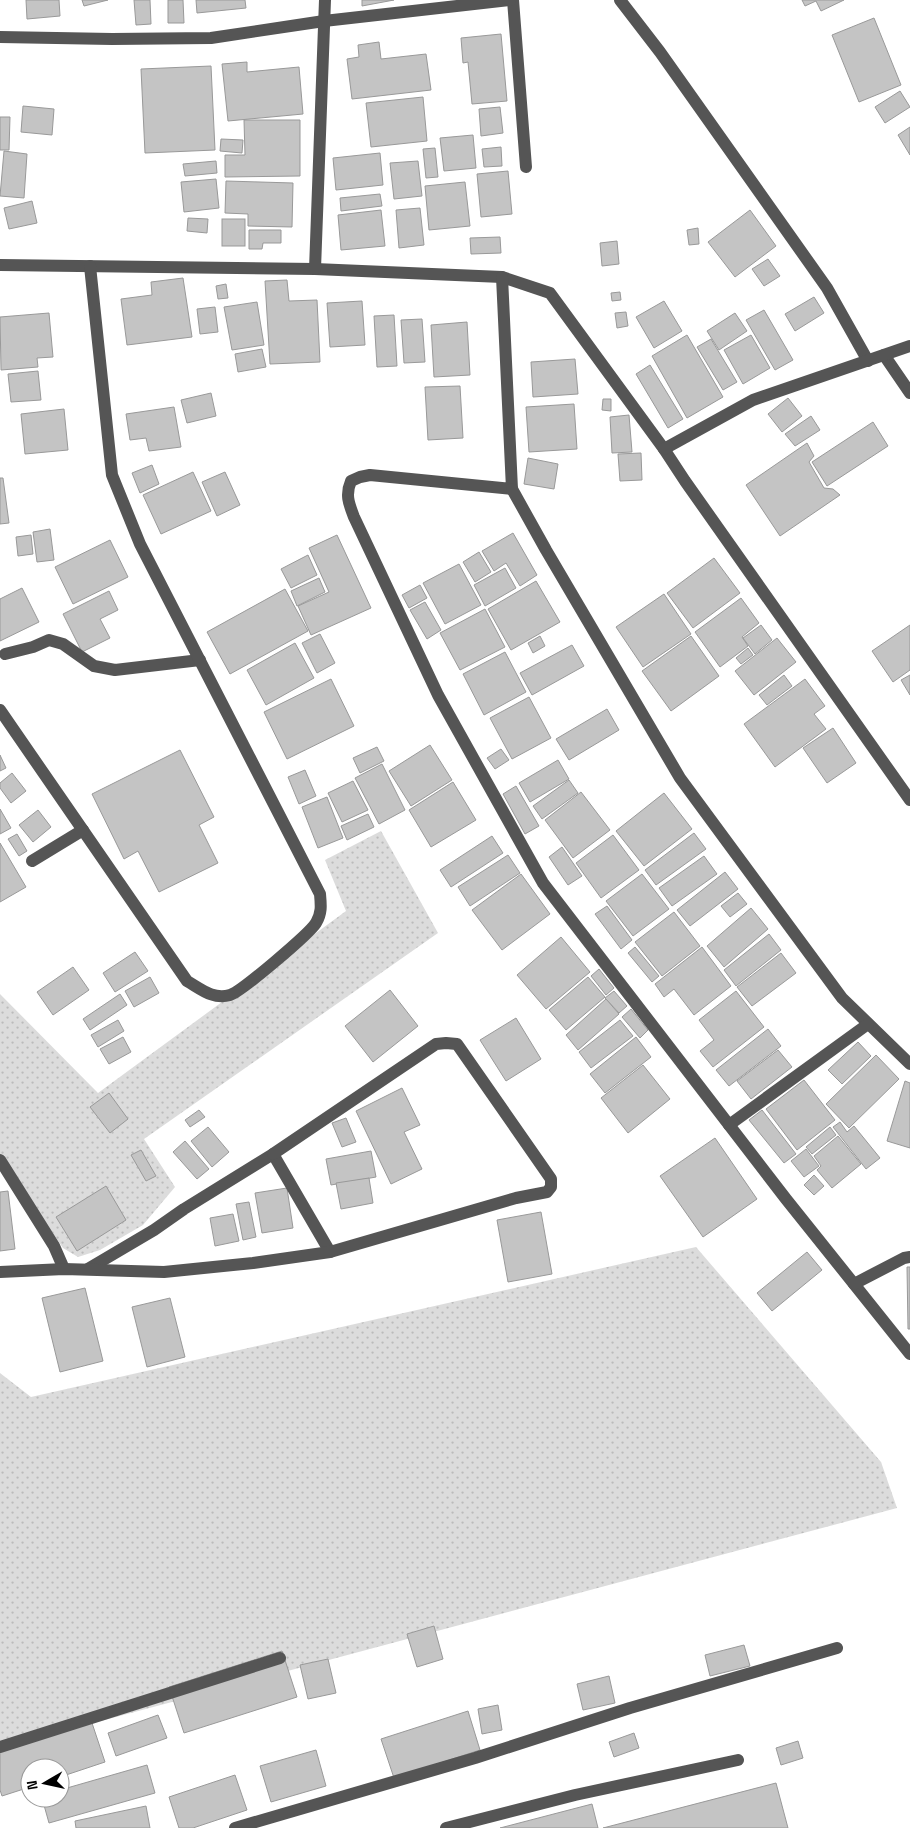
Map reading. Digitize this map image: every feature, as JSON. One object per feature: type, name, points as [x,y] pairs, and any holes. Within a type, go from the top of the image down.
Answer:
[{"type":"street","points":[[315,269],[325,0]]},
{"type":"street","points":[[0,37],[211,38],[324,21],[511,0],[526,167]]},
{"type":"street","points":[[620,0],[660,52],[827,288],[868,361]]},
{"type":"street","points":[[0,265],[315,269],[502,276],[550,293],[664,449],[910,800]]},
{"type":"street","points":[[0,710],[187,981],[212,996],[231,995],[286,953],[315,925],[322,910],[320,894],[140,544],[112,475],[90,266]]},
{"type":"street","points":[[502,276],[512,489],[680,778],[842,998],[910,1064]]},
{"type":"street","points":[[664,449],[754,400],[910,346]]},
{"type":"street","points":[[884,355],[910,393]]},
{"type":"street","points":[[512,489],[370,476],[360,477],[351,481],[347,489],[347,498],[354,517],[438,695],[543,883],[910,1354]]},
{"type":"street","points":[[5,654],[33,648],[49,640],[63,644],[94,666],[115,670],[200,660]]},
{"type":"street","points":[[32,861],[83,830]]},
{"type":"street","points":[[729,1124],[868,1024]]},
{"type":"street","points":[[0,1272],[88,1269],[164,1272],[252,1263],[330,1252],[516,1198],[547,1192],[551,1187],[551,1179],[457,1044],[436,1044],[273,1154],[154,1230],[88,1269]]},
{"type":"street","points":[[273,1154],[330,1252]]},
{"type":"street","points":[[0,1160],[54,1246],[64,1269]]},
{"type":"street","points":[[854,1284],[904,1258],[910,1257]]},
{"type":"street","points":[[235,1828],[475,1758],[630,1708],[837,1648]]},
{"type":"street","points":[[0,1746],[280,1658]]},
{"type":"street","points":[[446,1828],[575,1795],[738,1760]]},
{"type":"shaded area","points":[[381,831],[438,933],[144,1139],[175,1187],[143,1225],[100,1250],[78,1257],[63,1248],[0,1156],[0,994],[98,1093],[346,911],[325,860]]},
{"type":"shaded area","points":[[696,1247],[881,1462],[897,1508],[0,1748],[0,1373],[31,1397]]},
{"type":"building","points":[[26,0],[59,0],[60,16],[27,19]]},
{"type":"building","points":[[82,0],[108,0],[84,6]]},
{"type":"building","points":[[134,0],[150,0],[151,24],[136,25]]},
{"type":"building","points":[[168,0],[183,0],[184,23],[168,23]]},
{"type":"building","points":[[196,0],[245,0],[246,8],[197,13]]},
{"type":"building","points":[[362,0],[394,0],[362,6]]},
{"type":"building","points":[[802,0],[844,0],[821,11],[816,1],[805,6]]},
{"type":"building","points":[[874,18],[901,85],[859,102],[832,35]]},
{"type":"building","points":[[501,34],[507,101],[472,104],[468,62],[463,63],[461,38]]},
{"type":"building","points":[[379,42],[381,59],[426,54],[431,90],[352,99],[347,59],[359,57],[358,45]]},
{"type":"building","points":[[247,62],[247,72],[299,67],[303,114],[228,121],[222,64]]},
{"type":"building","points":[[211,66],[215,150],[145,153],[141,69]]},
{"type":"building","points":[[900,91],[910,107],[885,123],[875,107]]},
{"type":"building","points":[[423,97],[427,141],[371,147],[366,103]]},
{"type":"building","points":[[23,106],[54,109],[52,135],[21,132]]},
{"type":"building","points":[[500,107],[503,133],[481,136],[479,109]]},
{"type":"building","points":[[0,117],[10,117],[9,150],[0,150]]},
{"type":"building","points":[[244,120],[300,120],[300,176],[225,177],[225,155],[245,155]]},
{"type":"building","points":[[910,127],[910,155],[898,135]]},
{"type":"building","points":[[473,135],[476,168],[444,171],[440,138]]},
{"type":"building","points":[[221,139],[243,140],[242,153],[220,151]]},
{"type":"building","points":[[501,147],[502,166],[484,167],[482,149]]},
{"type":"building","points":[[435,148],[438,177],[426,178],[423,149]]},
{"type":"building","points":[[4,151],[27,154],[24,198],[0,196]]},
{"type":"building","points":[[380,153],[383,185],[336,190],[333,158]]},
{"type":"building","points":[[216,161],[217,173],[185,176],[183,164]]},
{"type":"building","points":[[418,161],[422,196],[394,199],[390,163]]},
{"type":"building","points":[[508,171],[512,214],[481,217],[477,174]]},
{"type":"building","points":[[216,179],[219,208],[184,212],[181,182]]},
{"type":"building","points":[[226,181],[293,183],[292,227],[248,226],[248,214],[225,213]]},
{"type":"building","points":[[465,182],[470,226],[429,230],[425,186]]},
{"type":"building","points":[[380,194],[382,206],[341,211],[340,198]]},
{"type":"building","points":[[32,201],[37,223],[9,229],[4,208]]},
{"type":"building","points":[[420,208],[424,245],[399,248],[396,210]]},
{"type":"building","points":[[381,210],[385,246],[341,250],[338,215]]},
{"type":"building","points":[[750,210],[776,246],[735,277],[708,242]]},
{"type":"building","points":[[188,218],[208,219],[207,233],[187,231]]},
{"type":"building","points":[[222,219],[245,219],[245,246],[222,246]]},
{"type":"building","points":[[698,228],[699,244],[689,245],[687,230]]},
{"type":"building","points":[[249,230],[281,230],[281,243],[263,243],[262,249],[249,249]]},
{"type":"building","points":[[500,237],[501,253],[471,254],[470,238]]},
{"type":"building","points":[[617,241],[619,264],[602,266],[600,243]]},
{"type":"building","points":[[768,259],[780,276],[764,286],[752,269]]},
{"type":"building","points":[[183,278],[192,337],[127,345],[121,299],[152,295],[151,282]]},
{"type":"building","points":[[287,280],[289,301],[317,300],[320,362],[270,364],[265,281]]},
{"type":"building","points":[[226,284],[228,298],[218,299],[216,286]]},
{"type":"building","points":[[620,292],[621,300],[612,301],[611,293]]},
{"type":"building","points":[[814,297],[824,313],[795,331],[785,314]]},
{"type":"building","points":[[362,301],[365,345],[330,347],[327,303]]},
{"type":"building","points":[[664,301],[682,331],[654,348],[636,317]]},
{"type":"building","points":[[257,302],[264,345],[232,350],[224,307]]},
{"type":"building","points":[[215,307],[218,332],[200,334],[197,309]]},
{"type":"building","points":[[764,310],[793,360],[775,370],[746,320]]},
{"type":"building","points":[[626,312],[628,326],[617,328],[615,313]]},
{"type":"building","points":[[49,313],[53,357],[37,358],[38,367],[1,370],[0,317]]},
{"type":"building","points":[[735,313],[747,331],[719,350],[707,331]]},
{"type":"building","points":[[394,315],[397,366],[377,367],[374,316]]},
{"type":"building","points":[[422,319],[425,362],[404,363],[401,320]]},
{"type":"building","points":[[467,322],[470,375],[434,377],[431,325]]},
{"type":"building","points":[[687,335],[723,397],[687,418],[652,356]]},
{"type":"building","points":[[751,335],[770,368],[743,384],[724,350]]},
{"type":"building","points":[[711,339],[737,382],[723,390],[697,347]]},
{"type":"building","points":[[262,349],[266,367],[238,372],[235,354]]},
{"type":"building","points":[[575,359],[578,394],[533,397],[531,362]]},
{"type":"building","points":[[650,365],[683,419],[668,428],[636,374]]},
{"type":"building","points":[[38,371],[41,400],[11,402],[8,374]]},
{"type":"building","points":[[460,386],[463,438],[428,440],[425,387]]},
{"type":"building","points":[[211,393],[216,416],[187,423],[181,400]]},
{"type":"building","points":[[788,398],[802,416],[782,432],[768,414]]},
{"type":"building","points":[[603,399],[611,399],[611,411],[602,410]]},
{"type":"building","points":[[574,404],[577,449],[529,452],[526,407]]},
{"type":"building","points":[[174,407],[181,447],[149,451],[146,438],[130,440],[126,414]]},
{"type":"building","points":[[64,409],[68,450],[25,454],[21,414]]},
{"type":"building","points":[[629,415],[632,452],[612,453],[610,417]]},
{"type":"building","points":[[811,416],[820,430],[795,446],[785,434]]},
{"type":"building","points":[[873,422],[888,446],[827,486],[812,462]]},
{"type":"building","points":[[807,443],[814,456],[809,462],[824,488],[833,489],[840,495],[780,536],[746,485]]},
{"type":"building","points":[[641,453],[642,480],[620,481],[618,454]]},
{"type":"building","points":[[528,458],[558,464],[554,489],[524,484]]},
{"type":"building","points":[[152,465],[159,484],[140,493],[132,473]]},
{"type":"building","points":[[193,472],[211,511],[161,534],[143,495]]},
{"type":"building","points":[[225,472],[240,505],[217,516],[202,482]]},
{"type":"building","points":[[0,478],[3,478],[9,523],[0,524]]},
{"type":"building","points":[[50,529],[54,560],[37,562],[33,532]]},
{"type":"building","points":[[513,533],[537,575],[520,586],[506,563],[494,571],[482,551]]},
{"type":"building","points":[[31,535],[33,554],[18,556],[16,537]]},
{"type":"building","points":[[337,535],[371,608],[311,635],[298,606],[329,592],[309,548]]},
{"type":"building","points":[[110,540],[128,577],[73,604],[55,567]]},
{"type":"building","points":[[479,552],[491,572],[475,582],[463,562]]},
{"type":"building","points":[[308,555],[317,575],[291,588],[281,569]]},
{"type":"building","points":[[714,558],[740,593],[693,628],[667,593]]},
{"type":"building","points":[[459,564],[481,605],[445,624],[423,583]]},
{"type":"building","points":[[505,568],[516,588],[485,606],[474,585]]},
{"type":"building","points":[[319,578],[325,592],[297,606],[291,591]]},
{"type":"building","points":[[536,581],[560,622],[511,650],[488,609]]},
{"type":"building","points":[[420,585],[427,598],[409,608],[402,595]]},
{"type":"building","points":[[22,588],[39,622],[0,641],[0,599]]},
{"type":"building","points":[[285,589],[308,631],[230,674],[207,632]]},
{"type":"building","points":[[109,591],[118,610],[100,619],[110,638],[82,652],[63,614]]},
{"type":"building","points":[[664,594],[691,634],[643,667],[616,627]]},
{"type":"building","points":[[741,598],[759,623],[742,637],[748,646],[720,667],[695,632]]},
{"type":"building","points":[[425,602],[441,630],[427,639],[410,610]]},
{"type":"building","points":[[485,609],[505,647],[460,670],[440,633]]},
{"type":"building","points":[[761,625],[772,640],[755,654],[743,638]]},
{"type":"building","points":[[910,625],[910,670],[893,682],[872,651]]},
{"type":"building","points":[[320,634],[335,663],[317,673],[302,643]]},
{"type":"building","points":[[540,636],[545,646],[533,653],[528,643]]},
{"type":"building","points":[[691,636],[719,676],[671,711],[642,671]]},
{"type":"building","points":[[777,638],[796,662],[754,695],[735,671]]},
{"type":"building","points":[[295,643],[314,678],[266,705],[247,670]]},
{"type":"building","points":[[572,645],[584,666],[532,695],[520,673]]},
{"type":"building","points":[[748,648],[753,655],[741,664],[736,658]]},
{"type":"building","points":[[505,652],[526,692],[484,715],[463,674]]},
{"type":"building","points":[[784,675],[792,686],[767,705],[759,695]]},
{"type":"building","points":[[910,675],[910,695],[901,680]]},
{"type":"building","points":[[331,679],[354,726],[287,759],[264,712]]},
{"type":"building","points":[[805,679],[825,706],[814,714],[826,729],[775,767],[744,724]]},
{"type":"building","points":[[529,697],[551,738],[512,759],[490,718]]},
{"type":"building","points":[[607,709],[619,730],[569,760],[556,739]]},
{"type":"building","points":[[833,728],[856,763],[827,783],[803,748]]},
{"type":"building","points":[[430,745],[452,780],[411,806],[389,771]]},
{"type":"building","points":[[377,747],[384,761],[360,773],[353,758]]},
{"type":"building","points":[[501,749],[509,760],[495,769],[487,758]]},
{"type":"building","points":[[180,750],[214,817],[199,825],[218,863],[159,892],[138,851],[124,859],[92,794]]},
{"type":"building","points":[[0,755],[6,768],[0,771]]},
{"type":"building","points":[[558,760],[569,779],[530,802],[519,783]]},
{"type":"building","points":[[382,764],[405,810],[379,824],[355,778]]},
{"type":"building","points":[[305,770],[316,796],[299,804],[288,777]]},
{"type":"building","points":[[12,773],[26,791],[11,803],[0,788],[0,783]]},
{"type":"building","points":[[569,780],[578,793],[542,819],[533,806]]},
{"type":"building","points":[[353,781],[368,810],[342,822],[328,793]]},
{"type":"building","points":[[453,782],[476,820],[431,847],[409,810]]},
{"type":"building","points":[[516,786],[539,826],[525,834],[503,794]]},
{"type":"building","points":[[581,792],[610,830],[573,858],[545,820]]},
{"type":"building","points":[[664,793],[692,829],[644,866],[616,831]]},
{"type":"building","points":[[327,797],[343,838],[318,848],[302,807]]},
{"type":"building","points":[[0,809],[11,828],[0,834]]},
{"type":"building","points":[[38,810],[51,827],[33,842],[19,825]]},
{"type":"building","points":[[368,814],[374,827],[347,840],[341,826]]},
{"type":"building","points":[[694,833],[706,849],[656,885],[645,870]]},
{"type":"building","points":[[17,834],[27,851],[19,856],[8,839]]},
{"type":"building","points":[[613,835],[639,870],[601,898],[576,863]]},
{"type":"building","points":[[492,836],[503,853],[451,887],[440,870]]},
{"type":"building","points":[[0,843],[26,887],[0,902]]},
{"type":"building","points":[[562,847],[582,876],[568,885],[549,857]]},
{"type":"building","points":[[508,855],[520,873],[470,906],[458,887]]},
{"type":"building","points":[[704,856],[717,874],[672,906],[659,888]]},
{"type":"building","points":[[725,872],[738,889],[690,926],[677,910]]},
{"type":"building","points":[[521,874],[550,914],[502,950],[472,910]]},
{"type":"building","points":[[642,874],[669,909],[633,936],[606,901]]},
{"type":"building","points":[[738,893],[747,904],[730,917],[721,906]]},
{"type":"building","points":[[607,906],[632,940],[621,949],[595,914]]},
{"type":"building","points":[[751,908],[768,929],[724,967],[707,946]]},
{"type":"building","points":[[674,912],[700,946],[662,976],[635,942]]},
{"type":"building","points":[[769,934],[781,950],[736,986],[724,970]]},
{"type":"building","points":[[561,937],[590,972],[546,1009],[517,975]]},
{"type":"building","points":[[635,947],[659,976],[652,982],[628,953]]},
{"type":"building","points":[[702,947],[731,986],[694,1015],[674,989],[664,997],[655,984]]},
{"type":"building","points":[[135,952],[148,971],[115,992],[103,973]]},
{"type":"building","points":[[781,953],[796,973],[752,1006],[737,987]]},
{"type":"building","points":[[73,967],[89,990],[53,1015],[37,992]]},
{"type":"building","points":[[599,969],[614,988],[606,995],[591,976]]},
{"type":"building","points":[[150,977],[159,993],[134,1007],[125,991]]},
{"type":"building","points":[[588,977],[605,997],[566,1030],[549,1010]]},
{"type":"building","points":[[390,990],[418,1026],[373,1062],[345,1026]]},
{"type":"building","points":[[614,991],[627,1006],[619,1013],[605,998]]},
{"type":"building","points":[[736,991],[764,1027],[713,1067],[700,1051],[714,1040],[699,1020]]},
{"type":"building","points":[[120,994],[127,1005],[90,1030],[83,1019]]},
{"type":"building","points":[[606,999],[619,1014],[578,1050],[566,1035]]},
{"type":"building","points":[[631,1009],[648,1030],[640,1038],[622,1017]]},
{"type":"building","points":[[516,1018],[541,1059],[506,1081],[480,1040]]},
{"type":"building","points":[[118,1020],[124,1031],[98,1047],[91,1035]]},
{"type":"building","points":[[620,1020],[633,1036],[591,1068],[579,1052]]},
{"type":"building","points":[[768,1029],[781,1046],[729,1086],[716,1070]]},
{"type":"building","points":[[123,1037],[131,1052],[109,1064],[100,1049]]},
{"type":"building","points":[[636,1037],[651,1057],[605,1093],[590,1074]]},
{"type":"building","points":[[858,1042],[871,1056],[842,1084],[828,1070]]},
{"type":"building","points":[[778,1050],[792,1067],[751,1099],[737,1081]]},
{"type":"building","points":[[876,1055],[899,1079],[849,1128],[826,1104]]},
{"type":"building","points":[[643,1065],[670,1099],[628,1133],[601,1098]]},
{"type":"building","points":[[804,1080],[835,1120],[797,1150],[766,1109]]},
{"type":"building","points":[[905,1081],[910,1083],[910,1148],[887,1141]]},
{"type":"building","points":[[402,1088],[420,1125],[404,1132],[422,1169],[391,1184],[356,1111]]},
{"type":"building","points":[[109,1093],[128,1119],[110,1133],[90,1107]]},
{"type":"building","points":[[199,1110],[205,1117],[190,1127],[185,1120]]},
{"type":"building","points":[[762,1110],[796,1154],[784,1163],[749,1120]]},
{"type":"building","points":[[346,1118],[356,1142],[342,1147],[332,1123]]},
{"type":"building","points":[[840,1122],[847,1132],[854,1126],[880,1158],[866,1169],[833,1127]]},
{"type":"building","points":[[208,1127],[229,1152],[212,1167],[191,1141]]},
{"type":"building","points":[[830,1127],[836,1135],[812,1154],[806,1147]]},
{"type":"building","points":[[838,1136],[861,1164],[832,1188],[817,1170],[821,1166],[814,1156]]},
{"type":"building","points":[[715,1138],[757,1199],[703,1237],[660,1176]]},
{"type":"building","points":[[185,1141],[209,1169],[197,1179],[173,1152]]},
{"type":"building","points":[[806,1149],[819,1166],[804,1177],[791,1161]]},
{"type":"building","points":[[141,1150],[156,1176],[146,1181],[131,1155]]},
{"type":"building","points":[[371,1151],[376,1177],[331,1185],[326,1159]]},
{"type":"building","points":[[814,1175],[824,1186],[814,1195],[804,1185]]},
{"type":"building","points":[[369,1178],[373,1203],[341,1209],[336,1183]]},
{"type":"building","points":[[106,1186],[126,1220],[77,1251],[56,1217]]},
{"type":"building","points":[[287,1188],[293,1228],[262,1233],[255,1193]]},
{"type":"building","points":[[8,1191],[15,1249],[0,1251],[0,1192]]},
{"type":"building","points":[[249,1202],[256,1237],[243,1240],[236,1204]]},
{"type":"building","points":[[541,1212],[552,1274],[508,1282],[497,1220]]},
{"type":"building","points":[[233,1214],[239,1241],[215,1246],[210,1218]]},
{"type":"building","points":[[807,1252],[822,1270],[772,1311],[757,1293]]},
{"type":"building","points":[[907,1267],[910,1267],[910,1329],[908,1329]]},
{"type":"building","points":[[85,1288],[103,1361],[60,1372],[42,1298]]},
{"type":"building","points":[[170,1298],[185,1357],[147,1367],[132,1307]]},
{"type":"building","points":[[434,1626],[443,1659],[417,1667],[407,1634]]},
{"type":"building","points":[[744,1645],[750,1666],[710,1676],[705,1655]]},
{"type":"building","points":[[282,1651],[297,1697],[184,1733],[169,1687]]},
{"type":"building","points":[[328,1659],[336,1693],[308,1699],[300,1665]]},
{"type":"building","points":[[609,1676],[615,1703],[583,1710],[577,1684]]},
{"type":"building","points":[[498,1705],[502,1730],[482,1734],[478,1709]]},
{"type":"building","points":[[468,1711],[480,1750],[394,1778],[381,1739]]},
{"type":"building","points":[[158,1715],[167,1738],[116,1756],[108,1733]]},
{"type":"building","points":[[91,1720],[105,1762],[70,1774],[70,1758],[20,1758],[20,1790],[2,1796],[0,1790],[0,1751]]},
{"type":"building","points":[[634,1733],[639,1748],[614,1757],[609,1742]]},
{"type":"building","points":[[798,1741],[803,1758],[781,1765],[776,1748]]},
{"type":"building","points":[[316,1750],[326,1786],[271,1802],[260,1766]]},
{"type":"building","points":[[147,1765],[155,1793],[49,1823],[45,1808],[70,1808],[70,1787]]},
{"type":"building","points":[[235,1775],[247,1810],[193,1828],[179,1828],[169,1797]]},
{"type":"building","points":[[776,1783],[788,1828],[603,1828]]},
{"type":"building","points":[[592,1804],[598,1828],[500,1828]]},
{"type":"building","points":[[146,1806],[150,1828],[76,1828],[75,1821]]}]
